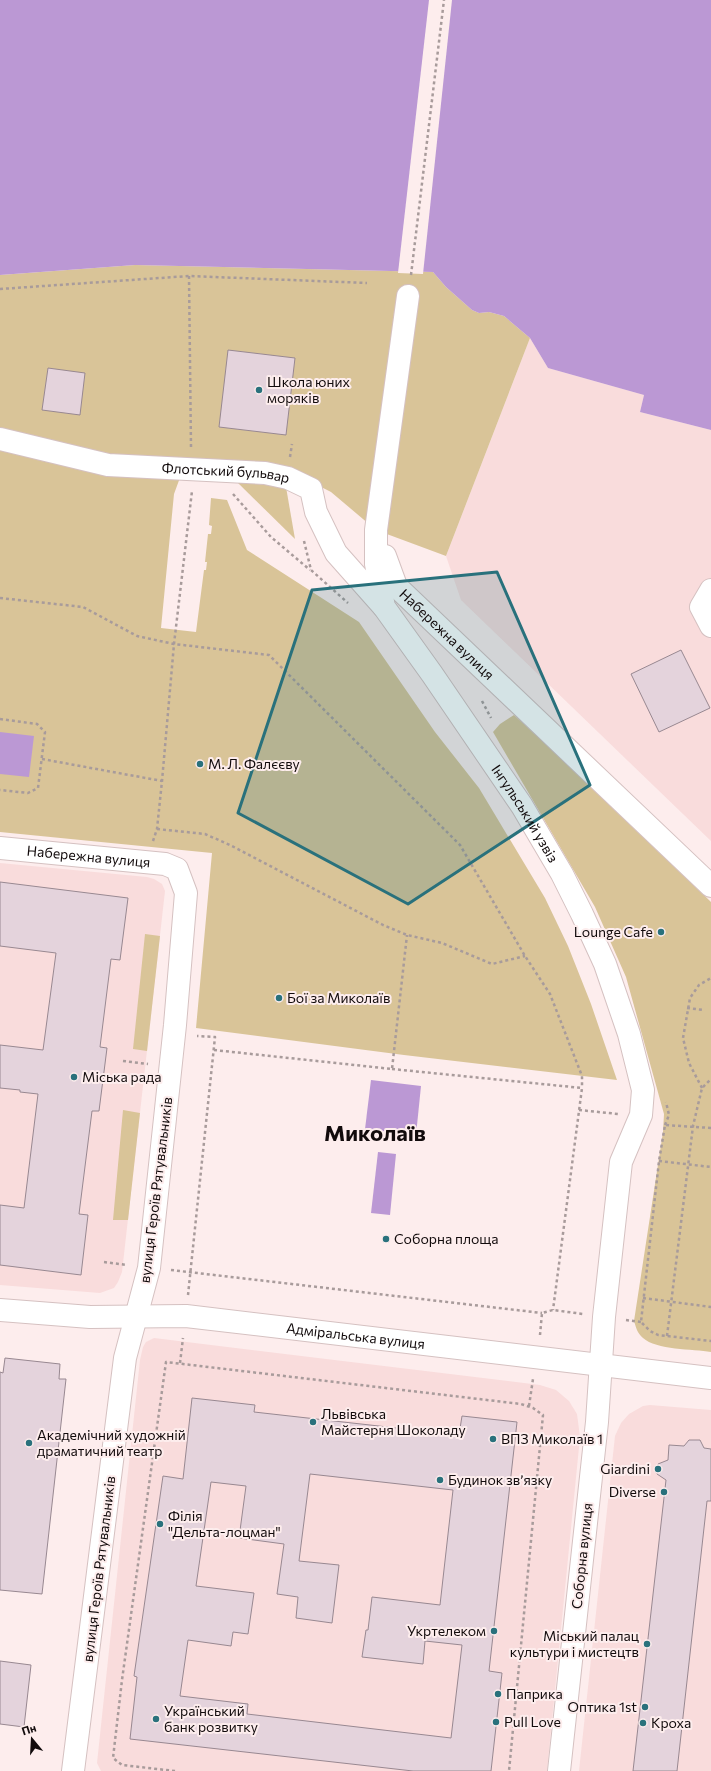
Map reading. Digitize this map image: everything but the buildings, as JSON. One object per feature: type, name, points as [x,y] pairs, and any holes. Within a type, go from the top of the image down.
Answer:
[{"type":"street","name":"Набережна вулиця","points":[[408,296],[376,530],[396,586],[711,886]]},
{"type":"street","name":"Флотський бульвар","points":[[0,439],[108,465],[265,473],[288,478],[311,488],[316,512],[336,553],[384,607]]},
{"type":"street","name":"Інгульський узвіз","points":[[376,530],[376,564],[384,607],[432,674],[522,806],[562,874],[605,964],[629,1034],[643,1090],[631,1114]]},
{"type":"street","points":[[711,590],[701,607],[711,626]]},
{"type":"street","name":"Набережна вулиця","points":[[0,848],[148,862],[164,864],[177,869]]},
{"type":"street","name":"вулиця Героїв Рятувальників","points":[[73,1771],[125,1358],[148,1276],[175,1029],[186,893],[177,869]]},
{"type":"street","points":[[601,1365],[604,1317],[621,1162],[631,1114]]},
{"type":"street","name":"Адміральська вулиця","points":[[0,1310],[65,1316],[186,1316],[711,1378]]},
{"type":"street","name":"Соборна вулиця","points":[[558,1771],[601,1365]]},
{"type":"path","points":[[408,296],[444,0]]},
{"type":"path","points":[[189,276],[191,469]]},
{"type":"path","points":[[0,289],[189,276],[367,283]]},
{"type":"path","points":[[288,478],[292,444]]},
{"type":"path","points":[[233,493],[271,537],[349,603]]},
{"type":"path","points":[[148,862],[157,829],[174,644],[192,495]]},
{"type":"path","points":[[303,539],[311,570]]},
{"type":"path","points":[[0,598],[83,607],[137,636],[174,644],[269,654],[460,846],[525,956],[550,994],[582,1076],[582,1088],[553,1310]]},
{"type":"path","points":[[0,719],[37,724],[45,732],[38,788],[28,793],[0,790]]},
{"type":"path","points":[[42,759],[162,781]]},
{"type":"path","points":[[157,829],[205,834],[230,844],[383,925],[407,935],[442,943],[492,964],[525,956]]},
{"type":"path","points":[[392,1069],[407,935]]},
{"type":"path","points":[[702,1088],[689,1063],[683,1038],[687,1008],[690,998],[699,985],[711,978]]},
{"type":"path","points":[[687,1008],[704,1010]]},
{"type":"path","points":[[175,1029],[215,1037],[189,1271],[542,1313]]},
{"type":"path","points":[[214,1050],[582,1088]]},
{"type":"path","points":[[123,1061],[150,1064]]},
{"type":"path","points":[[667,1336],[693,1126],[702,1088],[711,1079]]},
{"type":"path","points":[[579,1110],[631,1114]]},
{"type":"path","points":[[711,1128],[665,1125],[659,1161],[641,1322],[650,1331],[658,1335],[711,1341]]},
{"type":"path","points":[[659,1161],[711,1167]]},
{"type":"path","points":[[643,1298],[711,1307]]},
{"type":"path","points":[[175,1771],[122,1765],[113,1758],[122,1680],[166,1362],[521,1404],[533,1408],[543,1415],[509,1771]]},
{"type":"highlighted area","points":[[497,572],[590,785],[408,904],[238,813],[312,590]]},
{"type":"shaded area","points":[[0,0],[711,0],[711,430],[640,412],[644,395],[548,368],[530,338],[504,316],[489,312],[479,313],[472,310],[446,287],[433,272],[135,265],[0,275]]},
{"type":"shaded area","points":[[135,265],[433,272],[446,287],[472,310],[479,313],[489,312],[504,316],[530,338],[446,556],[376,530],[331,492],[284,468],[185,464],[174,494],[161,628],[196,632],[204,570],[206,570],[207,562],[205,562],[208,534],[211,534],[212,526],[209,525],[211,498],[227,500],[247,550],[359,622],[435,732],[479,788],[545,898],[568,946],[591,1004],[617,1080],[404,1055],[196,1028],[212,853],[0,832],[0,275]]},
{"type":"shaded area","points":[[530,338],[548,368],[644,395],[640,412],[711,430],[711,841],[461,600],[446,556]]},
{"type":"shaded area","points":[[237,482],[286,487],[295,539]]},
{"type":"shaded area","points":[[514,715],[607,800],[711,902],[711,1352],[665,1347],[649,1342],[639,1334],[634,1321],[663,1132],[664,1114],[626,977],[595,907],[493,732],[500,724]]},
{"type":"shaded area","points":[[0,732],[34,736],[29,777],[0,774]]},
{"type":"shaded area","points":[[0,863],[147,877],[162,884],[165,891],[122,1272],[114,1288],[100,1293],[0,1285]]},
{"type":"shaded area","points":[[145,934],[160,936],[147,1051],[133,1049]]},
{"type":"shaded area","points":[[371,1080],[421,1086],[416,1135],[365,1129]]},
{"type":"shaded area","points":[[123,1110],[140,1113],[128,1220],[113,1220]]},
{"type":"shaded area","points":[[378,1152],[396,1154],[390,1215],[371,1213]]},
{"type":"shaded area","points":[[154,1338],[540,1385],[556,1390],[569,1401],[577,1414],[580,1437],[547,1771],[101,1771],[97,1763],[140,1360],[143,1347],[146,1342]]},
{"type":"shaded area","points":[[650,1405],[711,1410],[711,1771],[579,1771],[615,1436],[621,1423],[629,1414],[643,1406]]},
{"type":"pier","points":[[429,0],[452,0],[423,274],[398,273]]},
{"type":"place","name":"Школа юних моряків","points":[[259,390]]},
{"type":"place","name":"М. Л. Фалєєву","points":[[200,764]]},
{"type":"place","name":"Lounge Cafe","points":[[661,932]]},
{"type":"place","name":"Бої за Миколаїв","points":[[279,998]]},
{"type":"place","name":"Міська рада","points":[[74,1077]]},
{"type":"place","name":"Соборна площа","points":[[386,1239]]},
{"type":"place","name":"Львівська Майстерня Шоколаду","points":[[313,1422]]},
{"type":"place","name":"ВПЗ Миколаїв 1","points":[[493,1439]]},
{"type":"place","name":"Академічний художній драматичний театр","points":[[29,1443]]},
{"type":"place","name":"Giardini","points":[[658,1469]]},
{"type":"place","name":"Будинок зв’язку","points":[[440,1480]]},
{"type":"place","name":"Diverse","points":[[664,1492]]},
{"type":"place","name":"Філія \"Дельта-лоцман\"","points":[[160,1524]]},
{"type":"place","name":"Укртелеком","points":[[494,1631]]},
{"type":"place","name":"Міський палац культури і мистецтв","points":[[647,1644]]},
{"type":"place","name":"Паприка","points":[[498,1694]]},
{"type":"place","name":"Оптика 1st","points":[[645,1707]]},
{"type":"place","name":"Український банк розвитку","points":[[156,1719]]},
{"type":"place","name":"Pull Love","points":[[496,1722]]},
{"type":"place","name":"Кроха","points":[[643,1723]]},
{"type":"district","name":"Миколаїв","points":[[375,1133]]}]
